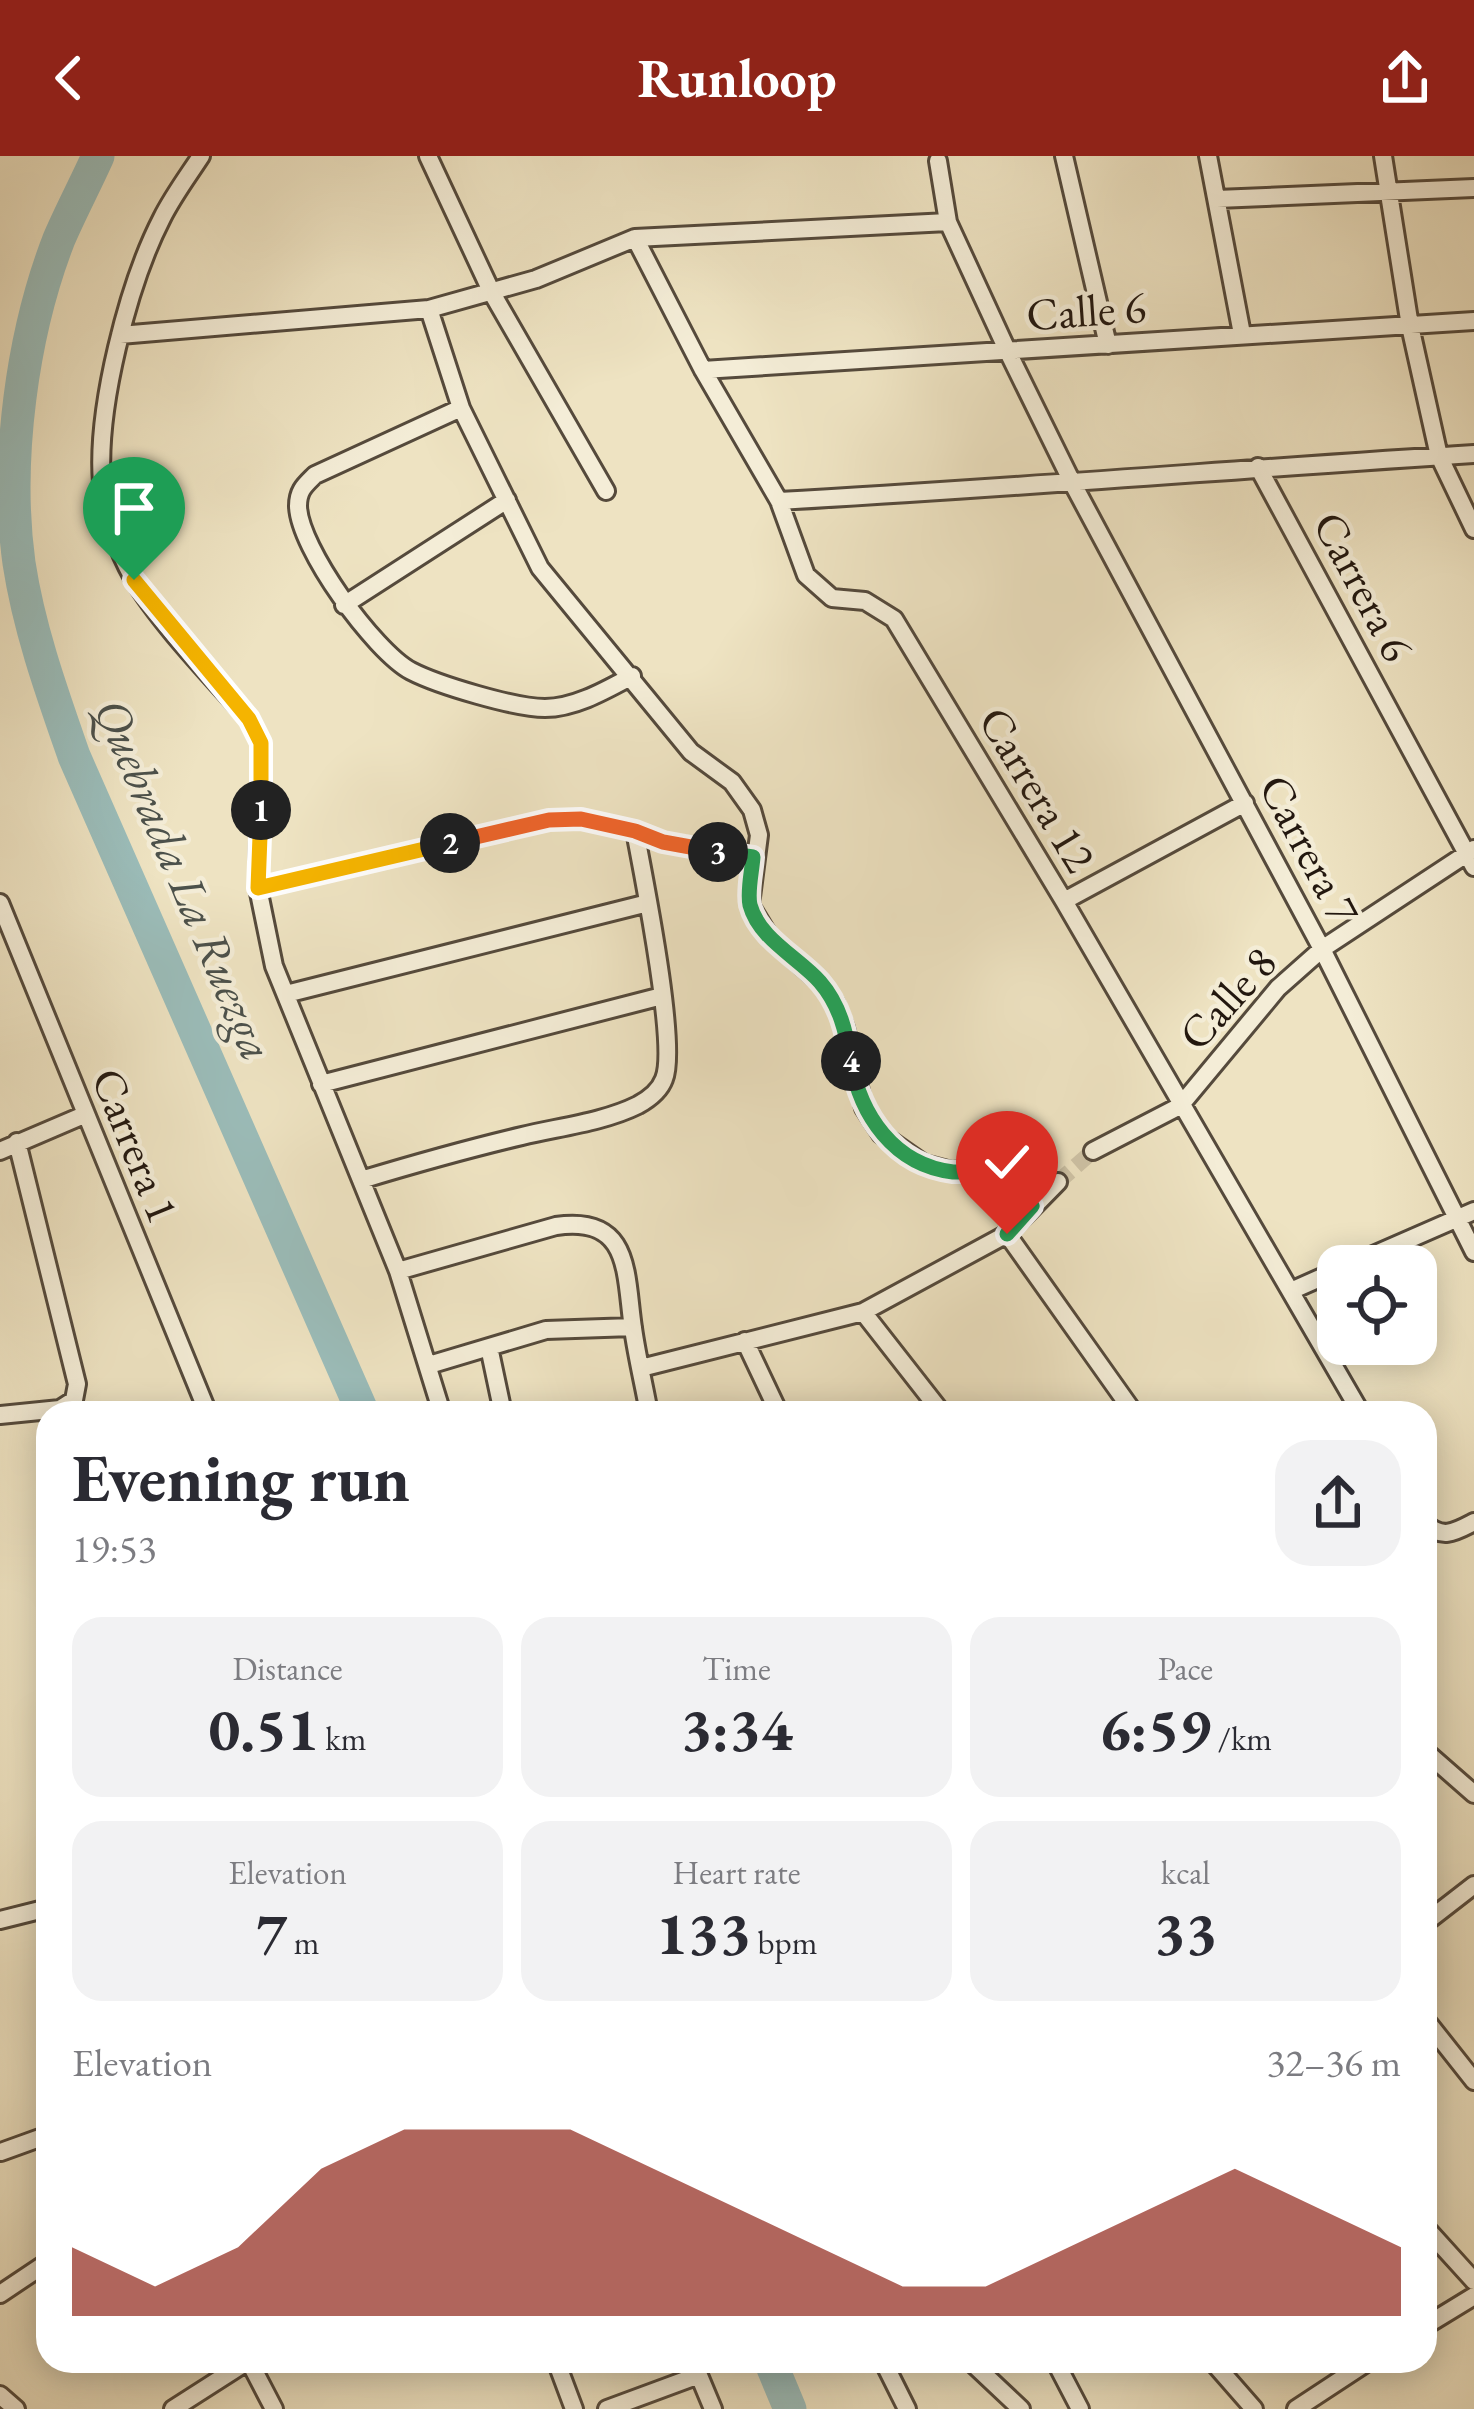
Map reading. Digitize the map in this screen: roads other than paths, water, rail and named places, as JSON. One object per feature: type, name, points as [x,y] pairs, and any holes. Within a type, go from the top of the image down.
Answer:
[{"type":"street","points":[[201,156],[162,218],[120,335],[105,426],[102,484],[115,538],[134,580],[249,719],[261,743],[258,888],[274,966],[398,1271],[438,1401]]},
{"type":"street","points":[[428,156],[492,293],[606,490]]},
{"type":"street","points":[[1064,156],[1108,345]]},
{"type":"street","points":[[1208,156],[1242,334]]},
{"type":"street","points":[[1383,156],[1410,326],[1439,456],[1474,529]]},
{"type":"street","name":"Carrera 7","points":[[938,161],[948,222],[1008,352],[1073,484],[1466,1215],[1474,1252]]},
{"type":"street","points":[[1217,199],[1474,188]]},
{"type":"street","points":[[120,335],[429,309],[536,280],[635,238],[948,222]]},
{"type":"street","name":"Carrera 12","points":[[635,238],[703,370],[779,501],[806,575],[832,598],[865,601],[894,619],[1354,1401]]},
{"type":"street","points":[[429,309],[461,408],[540,568],[691,752],[732,782],[752,810],[759,835],[750,905],[770,938],[835,1003],[864,1108],[881,1134],[924,1164],[951,1172],[994,1169],[1007,1173],[1032,1206]]},
{"type":"street","name":"Calle 6","points":[[703,370],[1474,321]]},
{"type":"street","points":[[461,408],[315,475],[301,488],[298,507],[304,532],[344,605],[408,670],[464,690],[543,709],[569,705],[632,676]]},
{"type":"street","points":[[779,501],[1474,454]]},
{"type":"street","name":"Carrera 6","points":[[1258,466],[1472,856]]},
{"type":"street","points":[[344,605],[507,500]]},
{"type":"street","points":[[1064,901],[1245,803]]},
{"type":"street","points":[[258,888],[549,820],[581,819],[663,842],[753,857]]},
{"type":"street","points":[[361,1180],[638,1105],[654,1094],[665,1077],[662,996],[635,831]]},
{"type":"street","name":"Calle 8","points":[[1093,1151],[1180,1106],[1278,988],[1322,949],[1472,856]]},
{"type":"street","name":"Carrera 1","points":[[0,903],[203,1401]]},
{"type":"street","points":[[286,994],[648,903]]},
{"type":"street","points":[[321,1084],[662,996]]},
{"type":"street","points":[[72,1401],[76,1384],[9,1147],[84,1115]]},
{"type":"street","points":[[641,1368],[863,1312],[1007,1234],[1058,1182]]},
{"type":"street","points":[[1397,1245],[1466,1215]]},
{"type":"street","points":[[398,1271],[579,1223],[597,1229],[614,1243],[627,1264],[647,1401]]},
{"type":"street","points":[[1007,1234],[1125,1401]]},
{"type":"street","points":[[1293,1290],[1317,1279]]},
{"type":"street","points":[[863,1312],[932,1401]]},
{"type":"street","points":[[428,1365],[546,1330],[633,1328]]},
{"type":"street","points":[[745,1341],[772,1401]]},
{"type":"street","points":[[489,1347],[500,1401]]},
{"type":"street","points":[[0,1415],[36,1411]]},
{"type":"street","points":[[1437,1530],[1451,1534],[1474,1522]]},
{"type":"street","points":[[1437,1762],[1474,1794]]},
{"type":"street","points":[[1437,1914],[1474,1885]]},
{"type":"street","points":[[0,1920],[36,1911]]},
{"type":"street","points":[[1437,2034],[1474,2081]]},
{"type":"street","points":[[1,2152],[36,2139]]},
{"type":"street","points":[[1437,2240],[1474,2281]]},
{"type":"street","points":[[0,2294],[36,2270]]},
{"type":"street","points":[[1437,2319],[1474,2296]]},
{"type":"street","points":[[173,2409],[230,2373]]},
{"type":"street","points":[[255,2373],[274,2409]]},
{"type":"street","points":[[560,2373],[574,2409]]},
{"type":"street","points":[[607,2409],[685,2373]]},
{"type":"street","points":[[698,2373],[712,2409]]},
{"type":"street","points":[[889,2373],[907,2409]]},
{"type":"street","points":[[983,2373],[1021,2409]]},
{"type":"street","points":[[1061,2373],[1080,2409]]},
{"type":"street","points":[[1222,2373],[1254,2409]]},
{"type":"street","points":[[1296,2409],[1351,2373]]},
{"type":"street","points":[[0,2395],[16,2409]]},
{"type":"waterway","name":"Quebrada La Ruezga","points":[[98,156],[59,239],[26,356],[14,483],[23,588],[74,756],[358,1401]]},
{"type":"waterway","name":"Quebrada La Ruezga","points":[[775,2373],[790,2409]]},
{"type":"tunnel","points":[[1058,1182],[1093,1151]]}]
